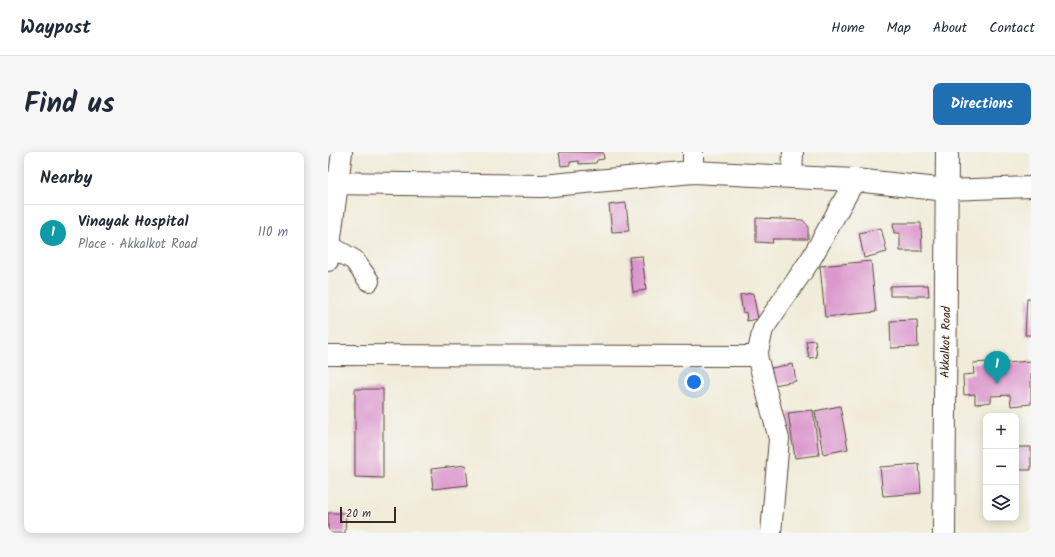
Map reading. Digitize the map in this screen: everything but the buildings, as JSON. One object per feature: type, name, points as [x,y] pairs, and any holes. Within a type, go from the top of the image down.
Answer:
[{"type":"street","points":[[342,152],[333,183],[329,253],[354,260],[369,282]]},
{"type":"street","points":[[792,178],[793,152]]},
{"type":"street","name":"Akkalkot Road","points":[[944,533],[947,152]]},
{"type":"street","points":[[333,183],[542,186],[693,162],[792,178],[855,180],[947,190],[1031,187]]},
{"type":"street","points":[[771,533],[779,439],[757,356],[763,329],[811,259],[855,180]]},
{"type":"street","points":[[328,355],[757,356]]},
{"type":"place","name":"Vinayak Hospital","points":[[997,384]]}]
